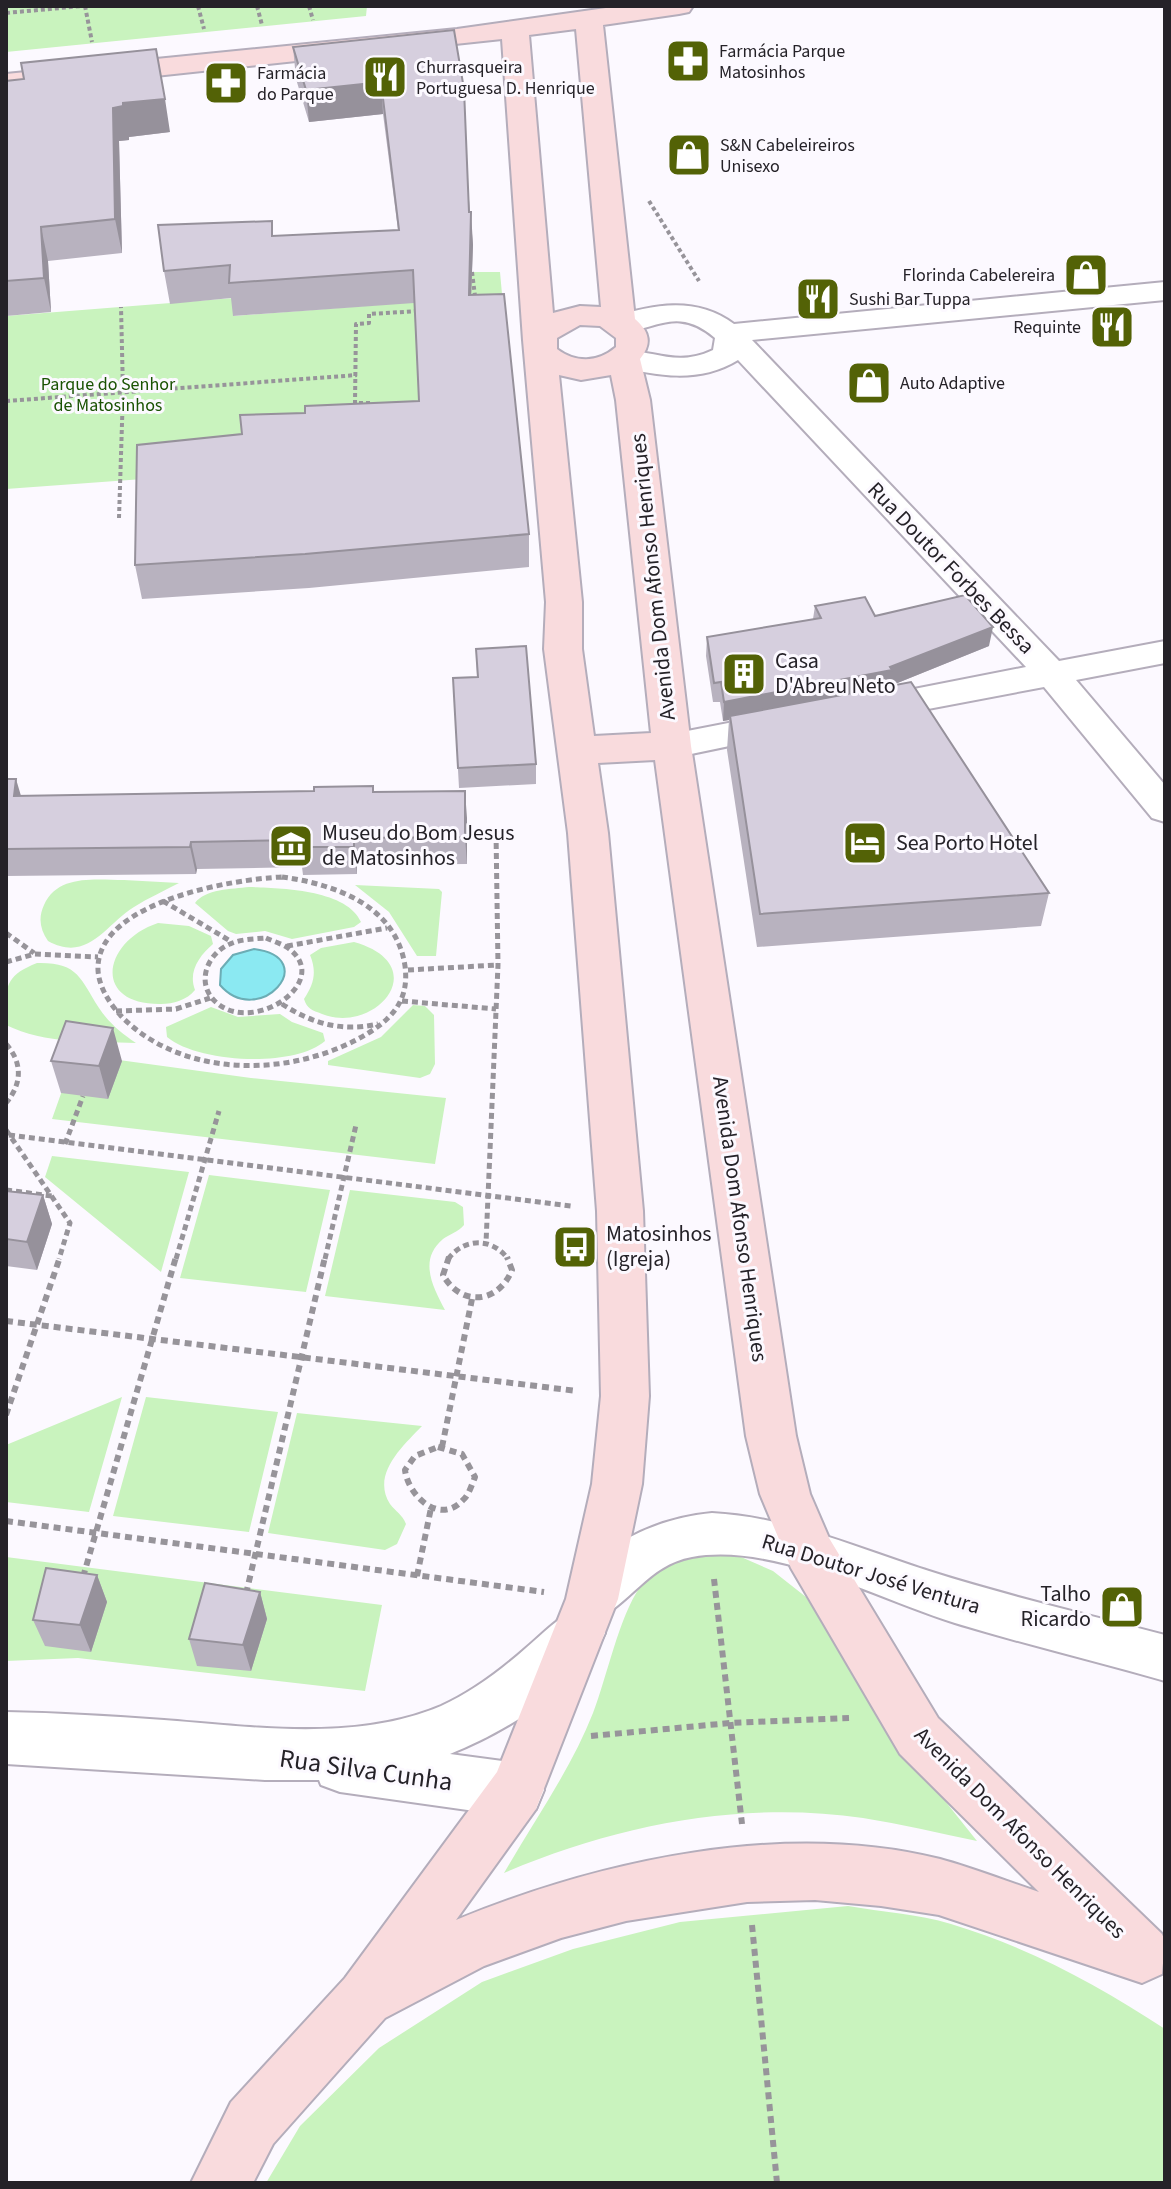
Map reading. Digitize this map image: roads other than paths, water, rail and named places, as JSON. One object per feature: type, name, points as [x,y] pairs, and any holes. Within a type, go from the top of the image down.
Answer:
[{"type":"main road","points":[[6,83],[515,30],[679,6]]},
{"type":"main road","name":"Avenida Dom Afonso Henriques","points":[[589,20],[622,342],[633,400],[672,746],[771,1436],[785,1494],[809,1552],[919,1736],[1154,1962]]},
{"type":"main road","points":[[221,2183],[252,2123],[365,1998],[527,1766],[586,1616],[612,1513],[625,1396],[620,1211],[579,750],[563,649],[564,602],[535,293],[515,30]]},
{"type":"main road","points":[[593,316],[622,342],[602,369],[561,366],[541,347],[543,332],[563,319],[593,316]]},
{"type":"main road","points":[[579,750],[672,746]]},
{"type":"main road","points":[[365,1998],[470,1943],[561,1910],[626,1893],[747,1874],[815,1872],[939,1887],[1154,1962]]},
{"type":"street","points":[[731,333],[727,355],[711,364],[692,368],[664,368],[622,342],[649,314],[676,311],[697,315],[731,333],[1165,291]]},
{"type":"street","name":"Rua Doutor Forbes Bessa","points":[[731,333],[770,378],[1052,674],[1165,809]]},
{"type":"street","points":[[672,746],[1165,652]]},
{"type":"street","name":"Rua Doutor José Ventura","points":[[586,1616],[614,1572],[627,1564],[682,1538],[709,1534],[742,1535],[809,1552],[930,1594],[1165,1658]]},
{"type":"street","name":"Rua Silva Cunha","points":[[215,1750],[315,1755],[376,1748],[442,1732],[500,1702],[546,1667],[586,1616]]},
{"type":"street","name":"Rua Silva Cunha","points":[[6,1738],[527,1766]]},
{"type":"water","points":[[254,949],[274,955],[283,965],[284,976],[278,987],[266,996],[251,1000],[235,997],[220,985],[221,969],[233,955]]},
{"type":"place","name":"Farmácia Parque Matosinhos","points":[[688,61]]},
{"type":"place","name":"Churrasqueira Portuguesa D. Henrique","points":[[385,77]]},
{"type":"place","name":"Farmácia do Parque","points":[[226,83]]},
{"type":"place","name":"S&N Cabeleireiros Unisexo","points":[[689,155]]},
{"type":"place","name":"Florinda Cabelereira","points":[[1086,275]]},
{"type":"place","name":"Sushi Bar Tuppa","points":[[818,299]]},
{"type":"place","name":"Requinte","points":[[1112,327]]},
{"type":"place","name":"Auto Adaptive","points":[[869,383]]},
{"type":"place","name":"Casa D'Abreu Neto","points":[[744,674]]},
{"type":"place","name":"Sea Porto Hotel","points":[[865,843]]},
{"type":"place","name":"Museu do Bom Jesus de Matosinhos","points":[[291,846]]},
{"type":"place","name":"Matosinhos (Igreja)","points":[[575,1247]]},
{"type":"place","name":"Talho Ricardo","points":[[1122,1607]]},
{"type":"park label","name":"Parque do Senhor de Matosinhos","points":[[108,394]]}]
